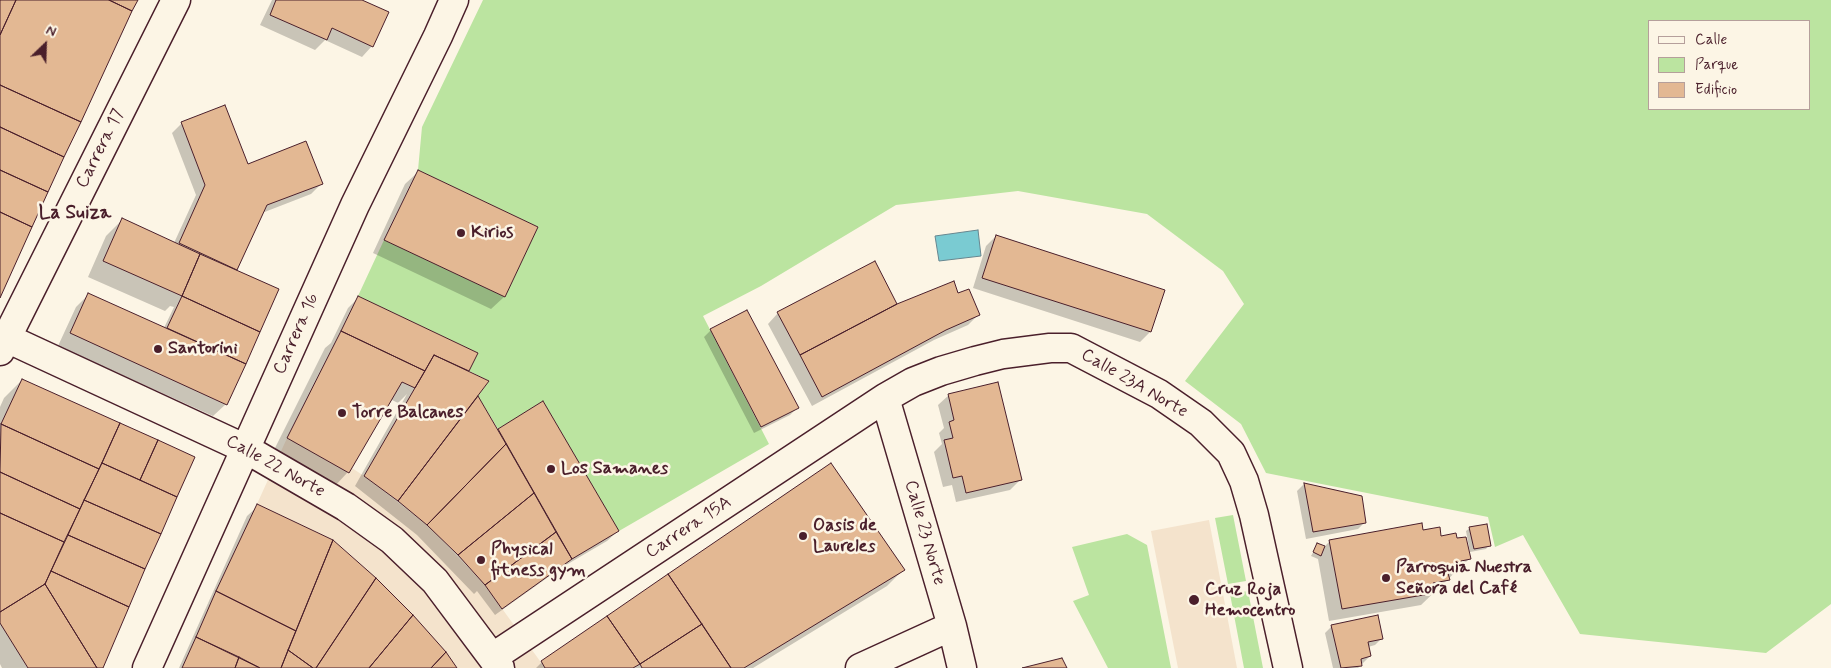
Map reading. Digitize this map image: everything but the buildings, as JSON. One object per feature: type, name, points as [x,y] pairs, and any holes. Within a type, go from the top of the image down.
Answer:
[{"type":"street","name":"Carrera 17","points":[[2,341],[176,0]]},
{"type":"street","name":"Carrera 16","points":[[148,668],[355,205],[453,2]]},
{"type":"street","name":"Calle 22 Norte","points":[[2,341],[246,449],[346,507],[392,540],[435,581],[496,662]]},
{"type":"street","name":"Carrera 15A","points":[[496,662],[885,398],[913,382],[941,371],[1003,354],[1050,348],[1071,348]]},
{"type":"street","name":"Calle 23A Norte","points":[[1071,348],[1158,394],[1201,423],[1231,453],[1244,481],[1254,515],[1288,668]]},
{"type":"street","name":"Calle 23 Norte","points":[[885,398],[952,626],[962,668]]},
{"type":"street","points":[[860,668],[952,626]]},
{"type":"shaded area","points":[[287,438],[349,473],[352,468],[427,525],[485,585],[545,668],[457,668],[413,615],[334,540],[257,504]]},
{"type":"shaded area","name":"Cruz Roja Hemocentro","points":[[1209,520],[1237,668],[1178,668],[1151,531]]},
{"type":"green space","points":[[483,0],[1831,0],[1831,604],[1766,653],[1580,634],[1523,535],[1495,547],[1488,517],[1266,473],[1241,424],[1185,381],[1244,304],[1223,271],[1147,214],[1018,191],[896,205],[761,286],[703,316],[769,444],[619,531],[543,401],[498,429],[478,396],[489,381],[469,371],[478,353],[358,296],[384,240],[505,297],[538,227],[418,170],[422,127]]},
{"type":"green space","points":[[1233,515],[1246,581],[1228,584],[1215,518]]},
{"type":"green space","points":[[1127,534],[1147,545],[1171,668],[1108,668],[1073,601],[1089,595],[1072,547]]},
{"type":"green space","points":[[1248,591],[1263,668],[1244,668],[1230,594]]},
{"type":"water","points":[[978,230],[981,256],[939,261],[935,236]]},
{"type":"place","name":"Kirios","points":[[461,233]]},
{"type":"place","name":"Santorini","points":[[158,349]]},
{"type":"place","name":"Torre Balcanes","points":[[342,413]]},
{"type":"place","name":"Los Samanes","points":[[551,469]]},
{"type":"place","name":"Oasis de Laureles","points":[[803,536]]},
{"type":"place","name":"Physical fitness gym","points":[[481,560]]},
{"type":"place","name":"Parroquia Nuestra Señora del Café","points":[[1386,578]]},
{"type":"place","name":"Cruz Roja Hemocentro","points":[[1194,600]]},
{"type":"district","name":"La Suiza","points":[[75,214]]}]
